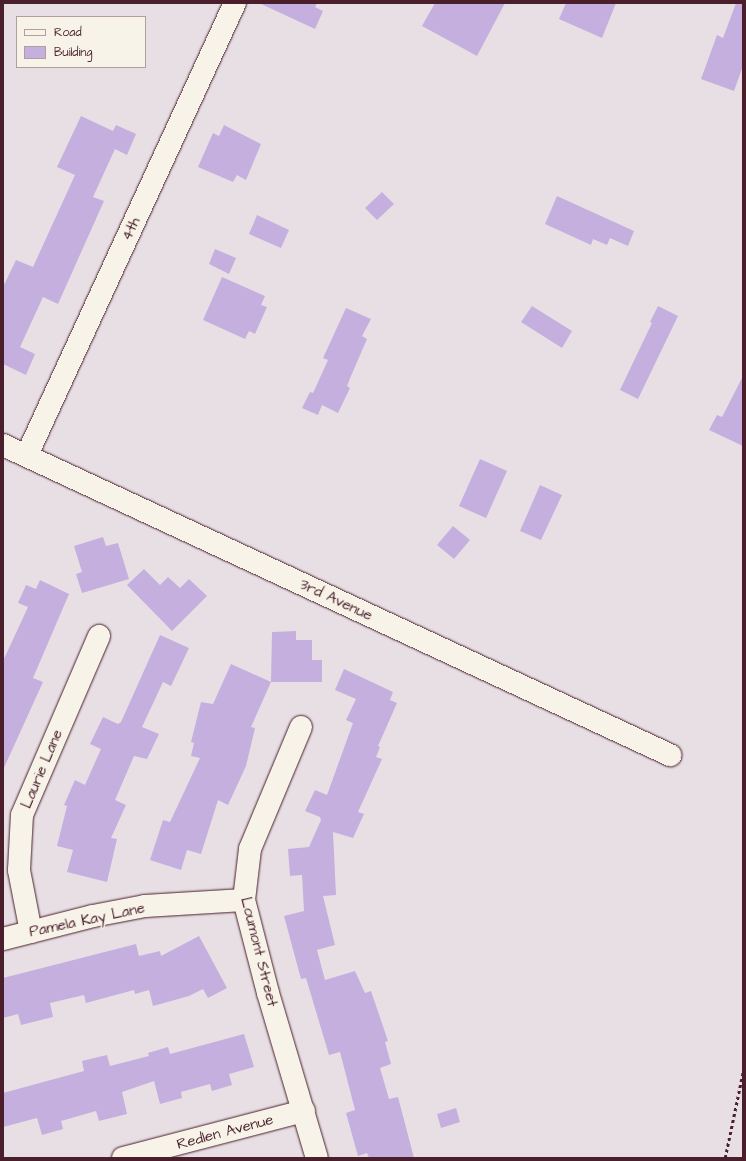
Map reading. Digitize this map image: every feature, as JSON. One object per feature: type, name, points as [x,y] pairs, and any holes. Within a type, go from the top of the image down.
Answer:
[{"type":"street","name":"4th","points":[[27,455],[235,3]]},
{"type":"street","name":"3rd Avenue","points":[[3,445],[670,755]]},
{"type":"street","name":"Laurie Lane","points":[[31,932],[19,870],[22,815],[99,636]]},
{"type":"street","name":"Loumont Street","points":[[301,727],[250,849],[244,900],[268,993],[317,1158]]},
{"type":"street","name":"Pamela Kay Lane","points":[[3,939],[93,916],[145,906],[244,900]]},
{"type":"street","name":"Redlen Avenue","points":[[123,1158],[304,1111]]},
{"type":"path","points":[[725,1158],[743,1072]]},
{"type":"building","points":[[259,3],[317,3],[315,7],[323,11],[315,29]]},
{"type":"building","points":[[435,3],[505,3],[477,56],[422,26]]},
{"type":"building","points":[[566,3],[616,3],[602,38],[559,19]]},
{"type":"building","points":[[736,3],[743,3],[743,66],[734,91],[701,79],[717,35],[723,38]]},
{"type":"building","points":[[81,116],[113,131],[116,125],[136,134],[127,155],[115,149],[93,197],[104,201],[58,304],[43,297],[20,347],[35,354],[26,375],[3,364],[3,287],[16,260],[33,267],[75,175],[57,167]]},
{"type":"building","points":[[224,125],[261,144],[246,180],[237,175],[233,182],[198,167],[213,133],[219,136]]},
{"type":"building","points":[[382,192],[394,204],[377,220],[365,208]]},
{"type":"building","points":[[557,196],[634,231],[628,246],[610,238],[607,245],[593,239],[591,245],[545,224]]},
{"type":"building","points":[[257,215],[289,230],[281,248],[249,234]]},
{"type":"building","points":[[215,249],[236,258],[229,274],[209,264]]},
{"type":"building","points":[[222,277],[265,296],[261,305],[267,307],[255,334],[249,331],[245,339],[203,320]]},
{"type":"building","points":[[532,306],[572,331],[562,348],[521,322]]},
{"type":"building","points":[[658,306],[678,316],[638,399],[620,390],[652,323],[650,322]]},
{"type":"building","points":[[346,308],[371,319],[362,336],[367,339],[347,386],[350,388],[338,413],[322,405],[318,415],[302,408],[310,392],[313,393],[328,360],[323,358]]},
{"type":"building","points":[[743,376],[743,446],[709,430],[717,415],[722,417]]},
{"type":"building","points":[[480,459],[507,471],[486,518],[459,506]]},
{"type":"building","points":[[540,485],[562,495],[541,540],[520,531]]},
{"type":"building","points":[[453,526],[470,540],[454,559],[437,545]]},
{"type":"building","points":[[103,537],[106,546],[118,543],[129,579],[82,593],[76,574],[82,572],[74,546]]},
{"type":"building","points":[[144,569],[160,585],[168,577],[180,588],[189,579],[207,596],[172,631],[127,585]]},
{"type":"building","points":[[40,580],[69,594],[33,678],[43,682],[3,770],[3,661],[28,607],[18,603],[26,585],[36,589]]},
{"type":"building","points":[[296,631],[296,640],[312,640],[312,660],[322,660],[322,682],[271,682],[272,632]]},
{"type":"building","points":[[160,635],[189,648],[171,686],[163,682],[142,727],[159,734],[147,759],[134,756],[115,800],[126,805],[111,838],[117,839],[107,882],[67,872],[73,850],[57,846],[67,806],[64,805],[75,780],[85,785],[101,749],[90,744],[103,717],[118,724],[121,722]]},
{"type":"building","points":[[231,664],[271,682],[251,727],[255,728],[246,766],[228,805],[218,800],[201,854],[187,850],[181,870],[150,860],[163,820],[170,822],[200,758],[191,756],[194,743],[191,742],[201,702],[213,704]]},
{"type":"building","points":[[344,669],[393,692],[390,700],[397,703],[378,746],[380,747],[376,757],[382,759],[358,812],[364,814],[353,838],[333,832],[336,895],[323,896],[335,945],[317,950],[325,980],[355,971],[365,993],[371,991],[388,1041],[385,1042],[391,1064],[380,1068],[389,1099],[398,1097],[414,1158],[369,1158],[367,1153],[358,1156],[346,1113],[355,1110],[340,1052],[329,1055],[306,978],[301,979],[284,916],[304,911],[302,875],[290,876],[288,849],[309,847],[321,820],[320,817],[305,811],[315,790],[327,795],[353,723],[346,720],[356,699],[335,690]]},
{"type":"building","points":[[199,936],[227,988],[208,998],[203,989],[189,996],[153,1006],[149,990],[135,994],[134,990],[86,1003],[84,995],[50,1003],[53,1017],[21,1025],[18,1014],[3,1018],[3,978],[136,944],[139,956],[160,951],[161,956]]},
{"type":"building","points":[[244,1034],[254,1067],[229,1074],[232,1085],[212,1091],[210,1084],[181,1092],[182,1098],[160,1104],[154,1081],[122,1092],[127,1114],[99,1121],[96,1111],[61,1121],[63,1129],[42,1135],[37,1118],[3,1127],[3,1093],[84,1071],[82,1061],[107,1055],[110,1066],[149,1056],[148,1053],[168,1047],[170,1054]]},
{"type":"building","points":[[456,1108],[460,1122],[441,1128],[437,1114]]}]
